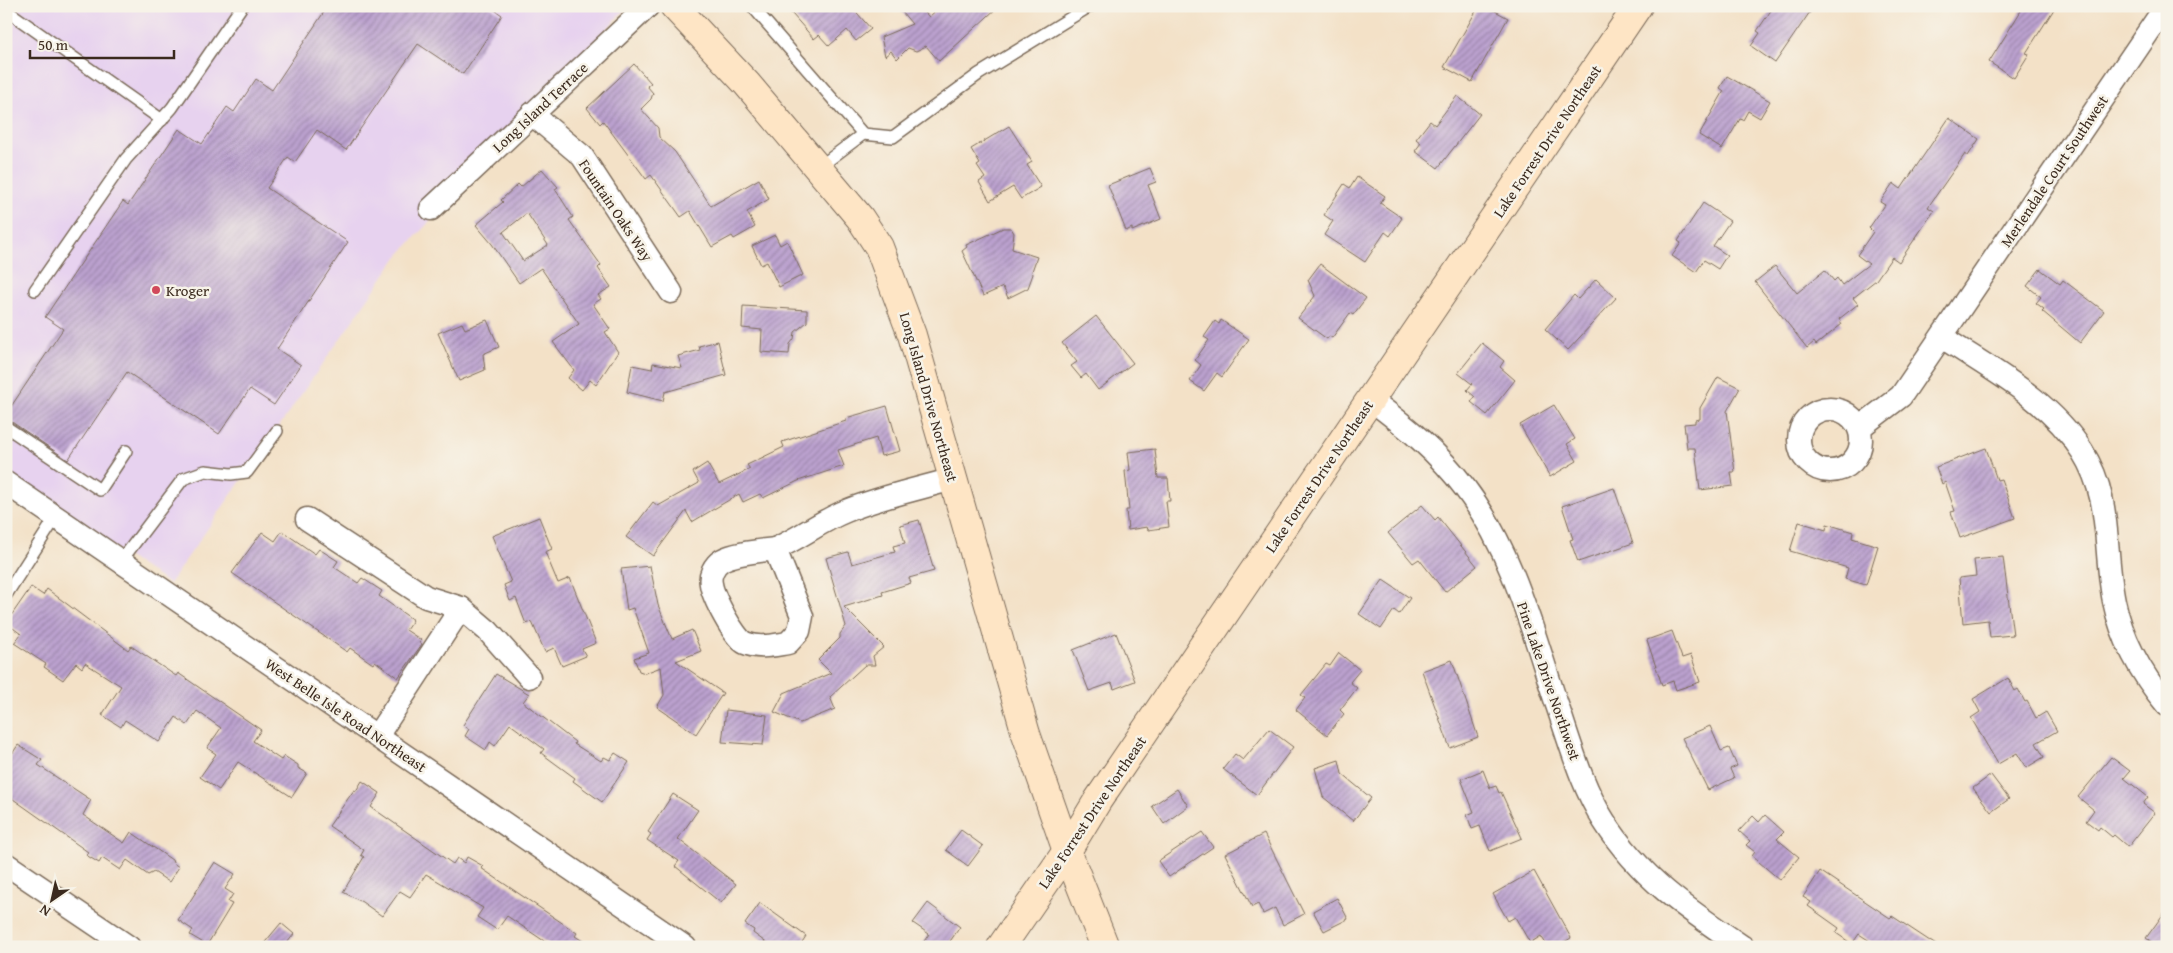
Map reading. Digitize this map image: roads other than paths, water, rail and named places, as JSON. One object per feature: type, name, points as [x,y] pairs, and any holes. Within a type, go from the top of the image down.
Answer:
[{"type":"street","name":"Long Island Terrace","points":[[431,209],[648,6]]},
{"type":"street","name":"Long Island Drive Northeast","points":[[674,6],[747,84],[860,218],[879,247],[896,288],[912,335],[1026,734],[1067,851],[1105,947]]},
{"type":"street","name":"Lake Forrest Drive Northeast","points":[[1001,947],[1067,851],[1098,800],[1638,6]]},
{"type":"street","name":"Merlendale Court Southwest","points":[[1859,428],[1901,396],[2166,6]]},
{"type":"street","name":"Fountain Oaks Way","points":[[532,114],[582,156],[671,292]]},
{"type":"street","points":[[1942,337],[2038,401],[2062,424],[2082,452],[2096,479],[2105,511],[2114,599],[2120,627],[2132,654],[2167,705]]},
{"type":"street","name":"Pine Lake Drive Northwest","points":[[1371,400],[1402,423],[1436,454],[1465,488],[1489,526],[1517,584],[1582,779],[1604,821],[1635,863],[1661,889],[1743,947]]},
{"type":"street","points":[[775,549],[802,616],[799,631],[788,643],[753,646],[743,642],[735,633],[713,593],[710,582],[711,574],[716,566],[729,557],[775,549],[796,540],[846,510],[953,479]]},
{"type":"street","name":"West Belle Isle Road Northeast","points":[[6,483],[685,947]]},
{"type":"street","points":[[307,519],[426,597],[461,608],[488,631],[529,677]]},
{"type":"street","points":[[377,736],[461,608]]},
{"type":"street","points":[[6,864],[129,947]]},
{"type":"lane","points":[[35,290],[126,160],[172,108],[242,6]]},
{"type":"lane","points":[[752,6],[863,134]]},
{"type":"lane","points":[[818,168],[863,134],[893,137],[979,74],[1090,6]]},
{"type":"lane","points":[[6,10],[162,120]]},
{"type":"lane","points":[[6,427],[100,490],[126,451]]},
{"type":"lane","points":[[121,561],[183,479],[204,471],[231,474],[247,472],[277,431]]},
{"type":"lane","points":[[6,595],[56,517]]},
{"type":"place","name":"Kroger","points":[[156,290]]}]
